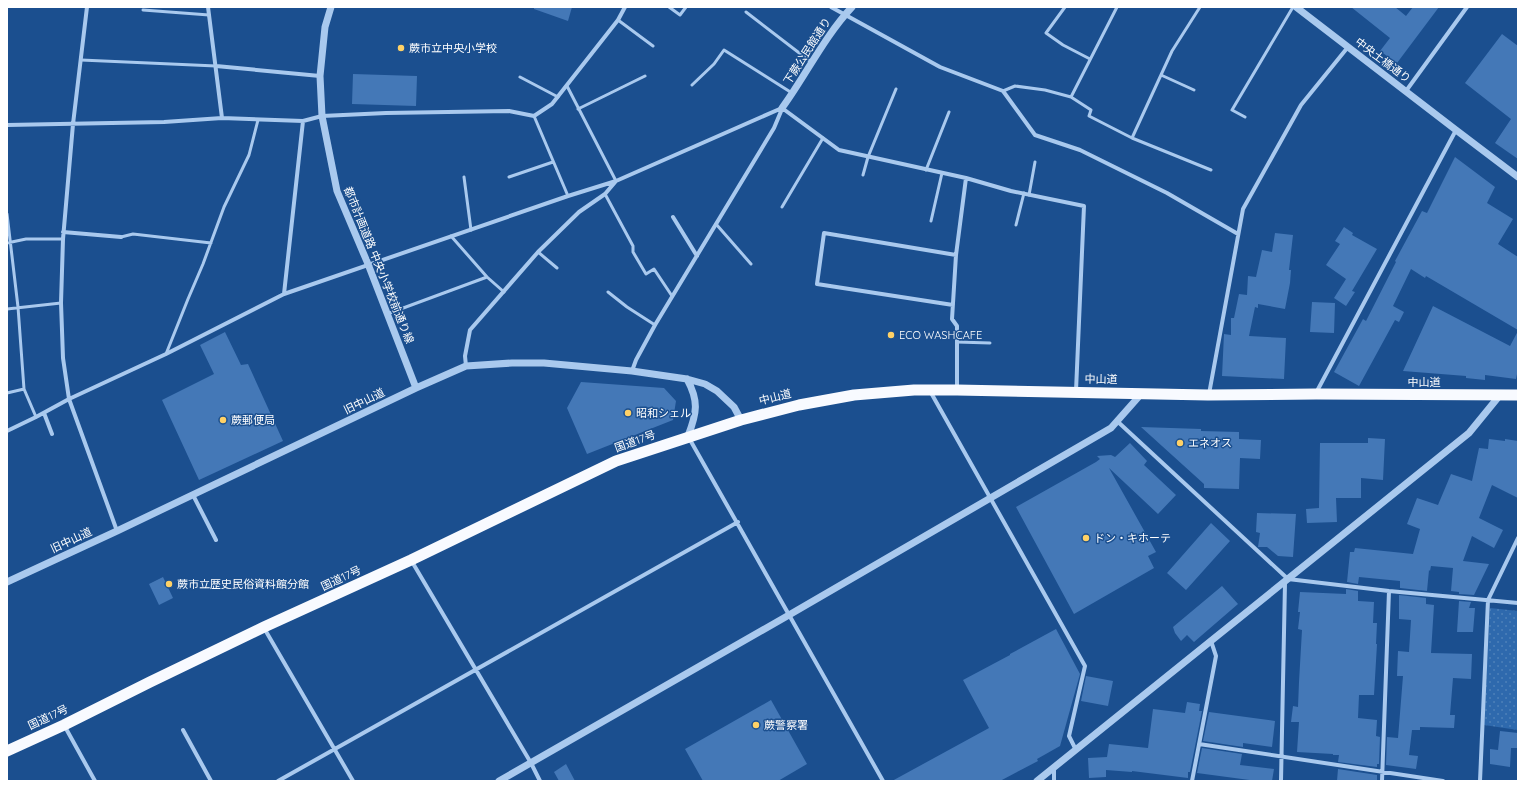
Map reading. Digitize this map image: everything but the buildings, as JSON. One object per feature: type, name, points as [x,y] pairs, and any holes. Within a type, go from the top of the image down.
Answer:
[{"type":"highway","name":"中山道","points":[[688,436],[799,405],[854,395],[930,390],[1076,391],[1208,395],[1316,394],[1518,396]]},
{"type":"highway","name":"国道17号","points":[[7,751],[64,725],[264,627],[411,560],[616,462],[688,436]]},
{"type":"street","points":[[87,7],[73,124],[62,239],[61,303],[63,358],[69,399],[117,531]]},
{"type":"street","points":[[208,7],[222,118]]},
{"type":"street","name":"都市計画道路 中央小学校前通り線","points":[[331,7],[325,27],[320,76],[322,116],[337,191],[368,264],[416,388]]},
{"type":"street","points":[[7,125],[164,122],[222,118],[303,121],[322,116],[386,113],[509,112],[534,116],[552,104],[558,97],[618,20],[625,7]]},
{"type":"street","points":[[831,7],[940,67],[1003,91],[1035,135],[1080,150],[1167,193],[1238,234]]},
{"type":"street","name":"下蕨公民館通り","points":[[782,108],[793,94],[812,62],[852,7]]},
{"type":"street","name":"中央土橋通り","points":[[1296,7],[1518,177]]},
{"type":"street","points":[[1406,91],[1467,7]]},
{"type":"street","points":[[1208,395],[1243,209],[1301,105],[1348,47]]},
{"type":"street","points":[[216,66],[320,76]]},
{"type":"street","points":[[782,108],[838,150],[966,178],[1024,194],[1084,206],[1076,391]]},
{"type":"street","points":[[7,430],[44,413],[69,399],[166,354],[284,294],[368,264],[616,181],[782,108]]},
{"type":"street","points":[[632,370],[636,360],[672,296],[774,128],[782,108]]},
{"type":"street","points":[[284,294],[303,121]]},
{"type":"street","points":[[1316,394],[1456,130]]},
{"type":"street","points":[[957,390],[957,326],[952,319],[956,255],[966,178]]},
{"type":"street","points":[[466,366],[465,356],[470,330],[538,252],[579,212],[605,194],[616,181]]},
{"type":"street","points":[[674,217],[697,256]]},
{"type":"street","points":[[63,232],[121,237]]},
{"type":"street","points":[[953,305],[817,284],[824,233],[956,255]]},
{"type":"street","name":"旧中山道","points":[[7,582],[416,388],[466,366],[512,363],[544,363],[632,370],[687,379],[705,384],[717,391],[734,408],[741,420]]},
{"type":"street","points":[[687,379],[696,400],[694,422],[688,436],[738,522],[883,781]]},
{"type":"street","points":[[930,390],[1085,666],[1069,736],[1076,750]]},
{"type":"street","points":[[499,781],[1111,428],[1142,393]]},
{"type":"street","points":[[1037,781],[1470,433],[1500,395]]},
{"type":"street","points":[[44,413],[52,434]]},
{"type":"street","points":[[1117,421],[1286,581],[1518,603]]},
{"type":"street","points":[[193,495],[216,540]]},
{"type":"street","points":[[278,781],[738,522]]},
{"type":"street","points":[[1480,781],[1488,600],[1518,538]]},
{"type":"street","points":[[411,560],[531,763],[540,781]]},
{"type":"street","points":[[1281,781],[1286,581]]},
{"type":"street","points":[[1382,781],[1389,591]]},
{"type":"street","points":[[264,627],[353,781]]},
{"type":"street","points":[[1192,781],[1216,656],[1211,641]]},
{"type":"street","points":[[64,725],[95,781]]},
{"type":"street","points":[[183,730],[211,781]]},
{"type":"street","points":[[1199,744],[1443,781]]},
{"type":"street","points":[[1054,767],[1054,781]]},
{"type":"lane","points":[[669,7],[680,14],[686,7]]},
{"type":"lane","points":[[1065,7],[1046,33],[1063,45],[1090,59]]},
{"type":"lane","points":[[1071,97],[1117,7]]},
{"type":"lane","points":[[1132,138],[1172,51],[1200,7]]},
{"type":"lane","points":[[1245,117],[1232,110],[1293,7]]},
{"type":"lane","points":[[143,10],[209,15]]},
{"type":"lane","points":[[746,12],[812,62]]},
{"type":"lane","points":[[618,20],[653,46]]},
{"type":"lane","points":[[692,85],[714,64],[724,50],[793,94]]},
{"type":"lane","points":[[81,60],[216,66]]},
{"type":"lane","points":[[1161,75],[1194,90]]},
{"type":"lane","points":[[578,109],[645,76]]},
{"type":"lane","points":[[520,77],[558,97]]},
{"type":"lane","points":[[567,86],[616,181]]},
{"type":"lane","points":[[1003,91],[1015,86],[1045,90],[1071,97],[1091,110],[1089,116],[1132,138],[1211,170]]},
{"type":"lane","points":[[863,175],[868,157],[896,89]]},
{"type":"lane","points":[[926,170],[949,112]]},
{"type":"lane","points":[[534,116],[568,196]]},
{"type":"lane","points":[[166,354],[224,207],[249,155],[258,120]]},
{"type":"lane","points":[[782,207],[823,138]]},
{"type":"lane","points":[[508,177],[553,162]]},
{"type":"lane","points":[[1029,195],[1035,162]]},
{"type":"lane","points":[[931,221],[942,173]]},
{"type":"lane","points":[[464,177],[470,230]]},
{"type":"lane","points":[[605,194],[633,246],[633,252],[646,274],[654,269],[672,296]]},
{"type":"lane","points":[[1016,225],[1024,194]]},
{"type":"lane","points":[[7,214],[9,243],[18,308],[24,389],[36,417]]},
{"type":"lane","points":[[716,224],[751,264]]},
{"type":"lane","points":[[121,237],[133,234],[211,243]]},
{"type":"lane","points":[[451,236],[487,277],[504,292]]},
{"type":"lane","points":[[9,243],[26,239],[62,239]]},
{"type":"lane","points":[[538,252],[557,268]]},
{"type":"lane","points":[[387,314],[487,277]]},
{"type":"lane","points":[[608,292],[655,325]]},
{"type":"lane","points":[[7,309],[61,303]]},
{"type":"lane","points":[[957,342],[990,343]]},
{"type":"lane","points":[[7,394],[24,389]]},
{"type":"shaded area","points":[[1490,608],[1518,611],[1518,730],[1484,725]]},
{"type":"place","name":"蕨市立中央小学校","points":[[401,48]]},
{"type":"place","name":"ECO WASHCAFE","points":[[891,335]]},
{"type":"place","name":"昭和シェル","points":[[628,413]]},
{"type":"place","name":"蕨郵便局","points":[[223,420]]},
{"type":"place","name":"エネオス","points":[[1180,443]]},
{"type":"place","name":"ドン・キホーテ","points":[[1086,538]]},
{"type":"place","name":"蕨市立歴史民俗資料館分館","points":[[169,584]]},
{"type":"place","name":"蕨警察署","points":[[756,725]]}]
